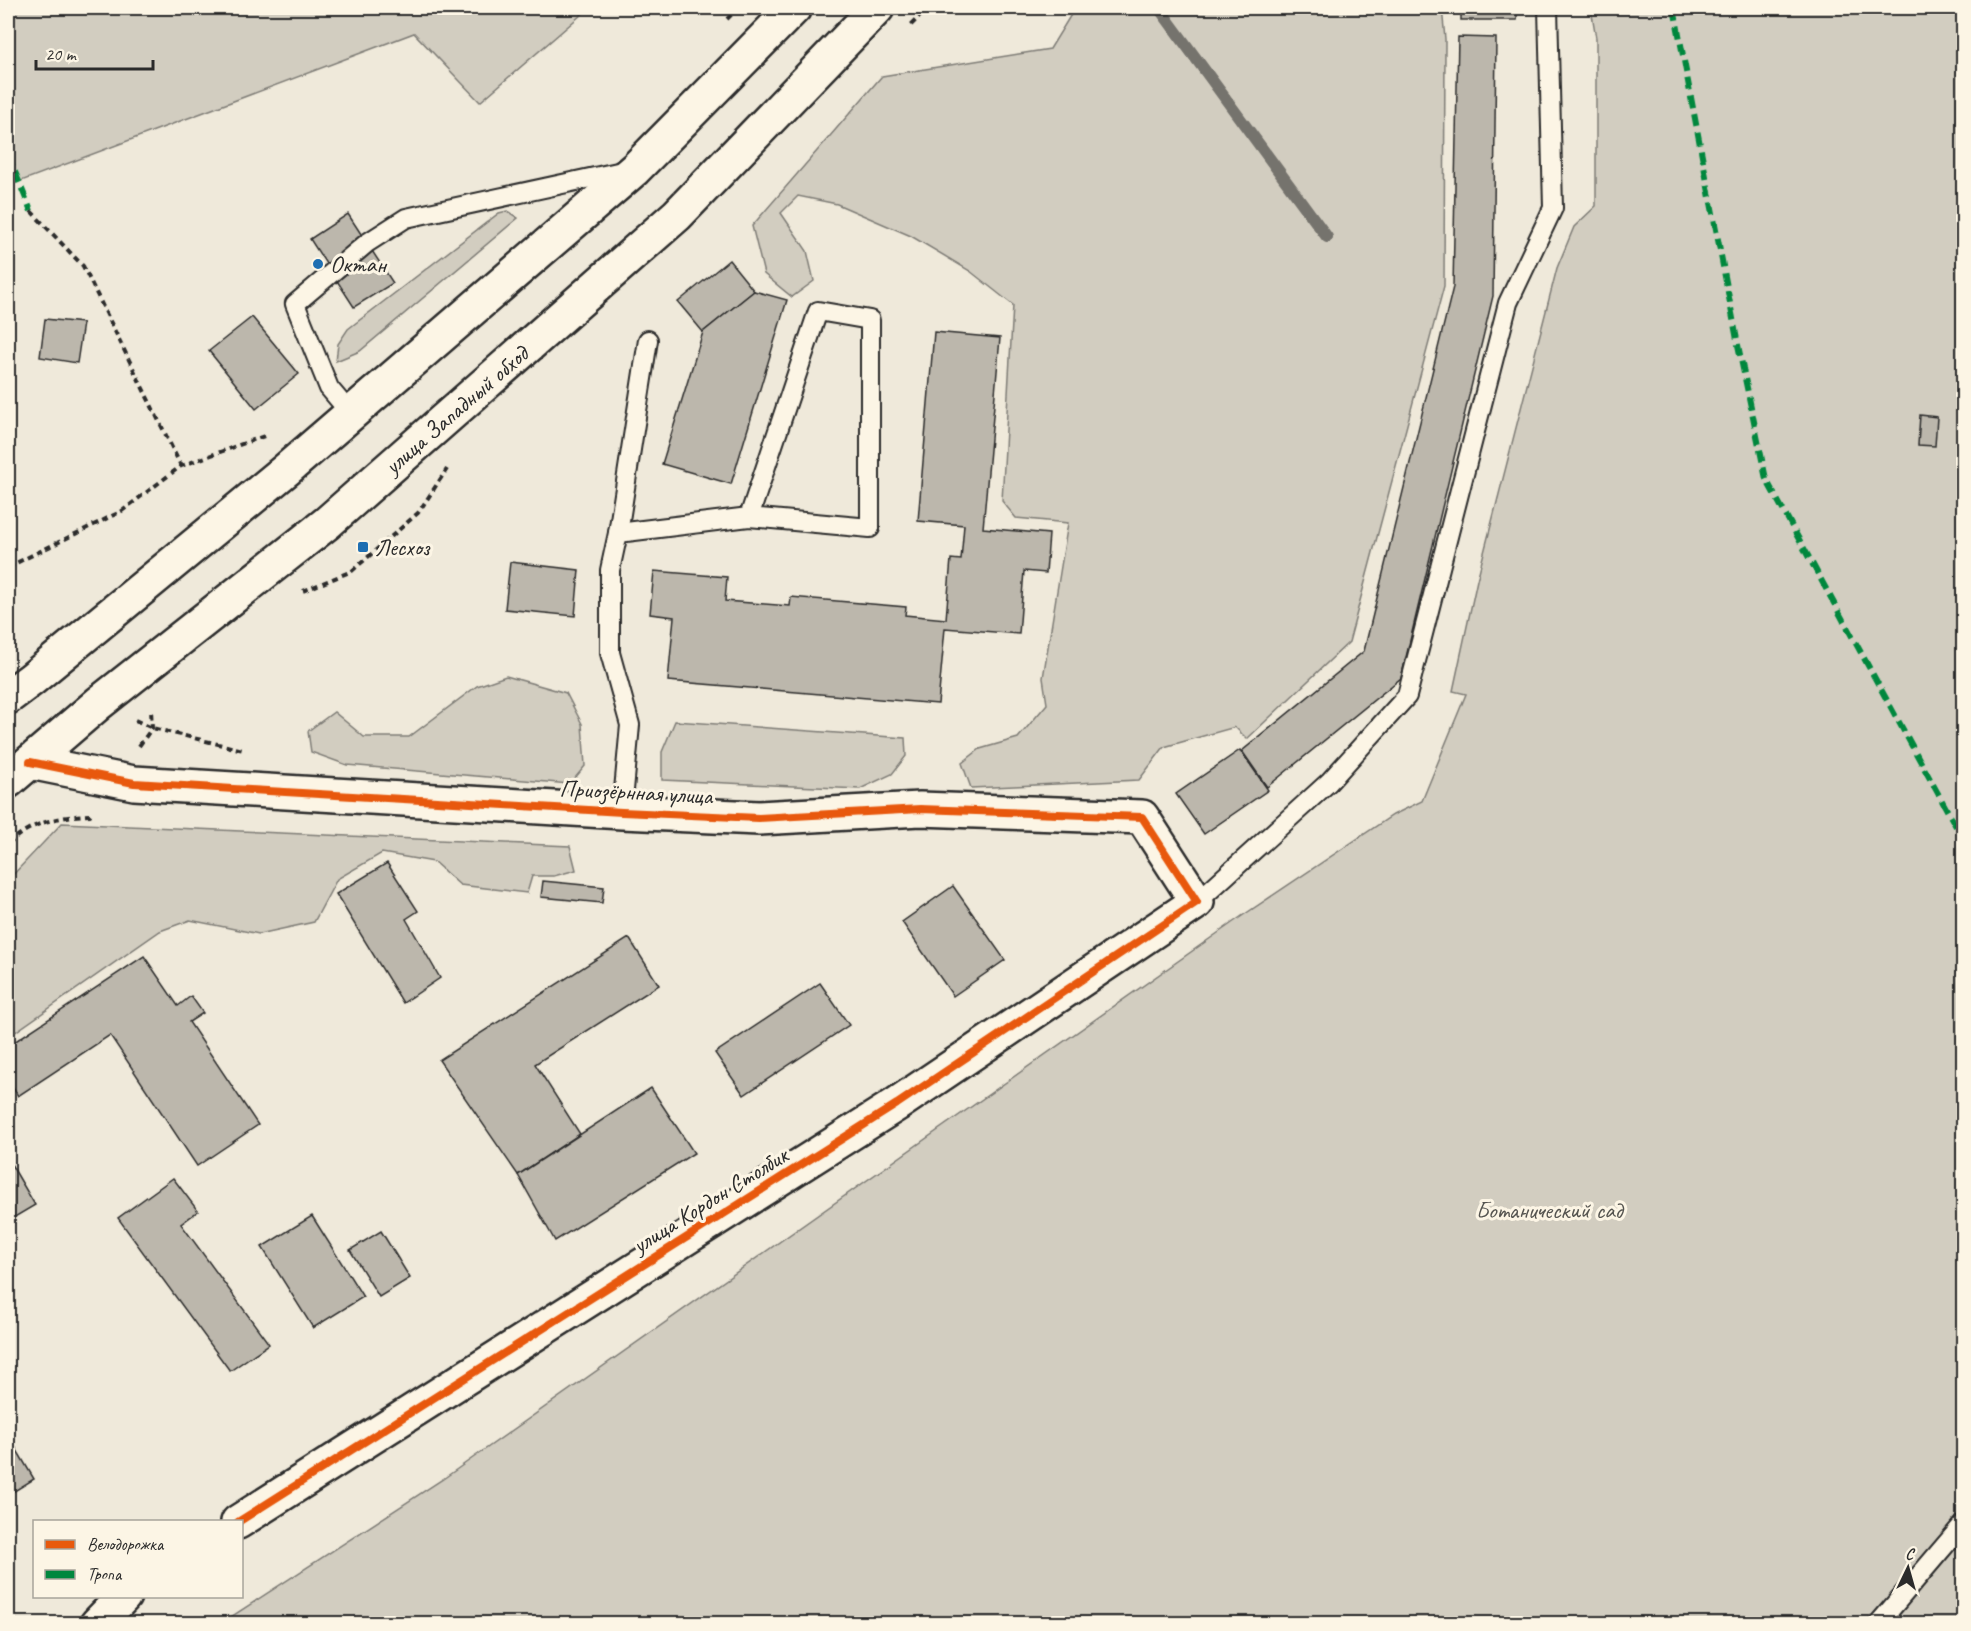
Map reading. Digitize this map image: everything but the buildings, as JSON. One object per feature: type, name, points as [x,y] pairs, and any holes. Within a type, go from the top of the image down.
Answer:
[{"type":"street","points":[[8,697],[268,485],[635,169],[794,8]]},
{"type":"street","name":"улица Западный обход","points":[[15,768],[327,524],[668,222],[877,8]]},
{"type":"street","name":"Приозёрнная улица","points":[[15,768],[134,783],[759,818],[920,809],[1142,817],[1197,902]]},
{"type":"street","name":"улица Кордон Столбик","points":[[240,1520],[897,1104],[1197,902]]},
{"type":"street","points":[[97,1623],[122,1598]]},
{"type":"lane","points":[[1197,902],[1329,783],[1407,696],[1508,303],[1553,208],[1548,8]]},
{"type":"lane","points":[[351,414],[329,388],[295,304],[331,272],[367,243],[406,218],[635,169]]},
{"type":"lane","points":[[618,533],[749,517],[870,528],[870,320],[818,311],[749,517]]},
{"type":"lane","points":[[622,812],[630,725],[610,654],[610,570],[618,533],[648,340]]},
{"type":"lane","points":[[1878,1623],[1964,1523]]},
{"type":"path","points":[[722,25],[738,8]]},
{"type":"path","points":[[31,211],[83,266],[181,466]]},
{"type":"path","points":[[8,567],[122,511],[181,466],[275,433]]},
{"type":"path","points":[[99,703],[152,728],[252,752]]},
{"type":"green space","points":[[8,8],[589,8],[480,102],[414,33],[8,186]]},
{"type":"green space","points":[[1075,8],[1442,8],[1445,39],[1444,286],[1349,642],[1247,739],[1235,727],[1164,747],[1139,780],[971,788],[962,763],[980,749],[1018,738],[1047,704],[1043,678],[1068,523],[1016,518],[1002,501],[1013,305],[970,271],[911,236],[837,204],[798,196],[781,213],[807,251],[814,281],[792,297],[764,274],[752,226],[882,76],[1050,49]]},
{"type":"green space","name":"Ботанический сад","points":[[1591,8],[1963,8],[1963,1623],[220,1624],[443,1479],[1242,916],[1393,815],[1422,801],[1466,694],[1453,691],[1477,580],[1557,268],[1574,227],[1596,206],[1596,38]]},
{"type":"green space","points":[[507,211],[518,218],[360,351],[336,361],[338,344],[348,329],[499,213]]},
{"type":"green space","points":[[506,676],[566,693],[582,724],[585,766],[570,784],[347,765],[311,752],[308,731],[334,712],[364,737],[409,737],[477,686]]},
{"type":"green space","points":[[675,721],[905,738],[906,756],[892,774],[860,789],[662,780],[662,752]]},
{"type":"green space","points":[[62,823],[570,846],[576,870],[554,876],[532,876],[527,893],[460,885],[434,862],[382,853],[337,879],[314,922],[259,934],[190,920],[160,931],[8,1037],[8,880]]},
{"type":"waterway","points":[[1159,8],[1327,237]]},
{"type":"marked path","points":[[1674,8],[1766,479],[1964,841]]},
{"type":"marked path","points":[[8,155],[31,211]]},
{"type":"cycle path","points":[[30,762],[134,783],[622,812],[759,818],[920,809],[1142,817],[1197,902],[897,1104],[241,1520]]},
{"type":"place","name":"Октан","points":[[318,264]]},
{"type":"place","name":"Лесхоз","points":[[363,547]]}]
